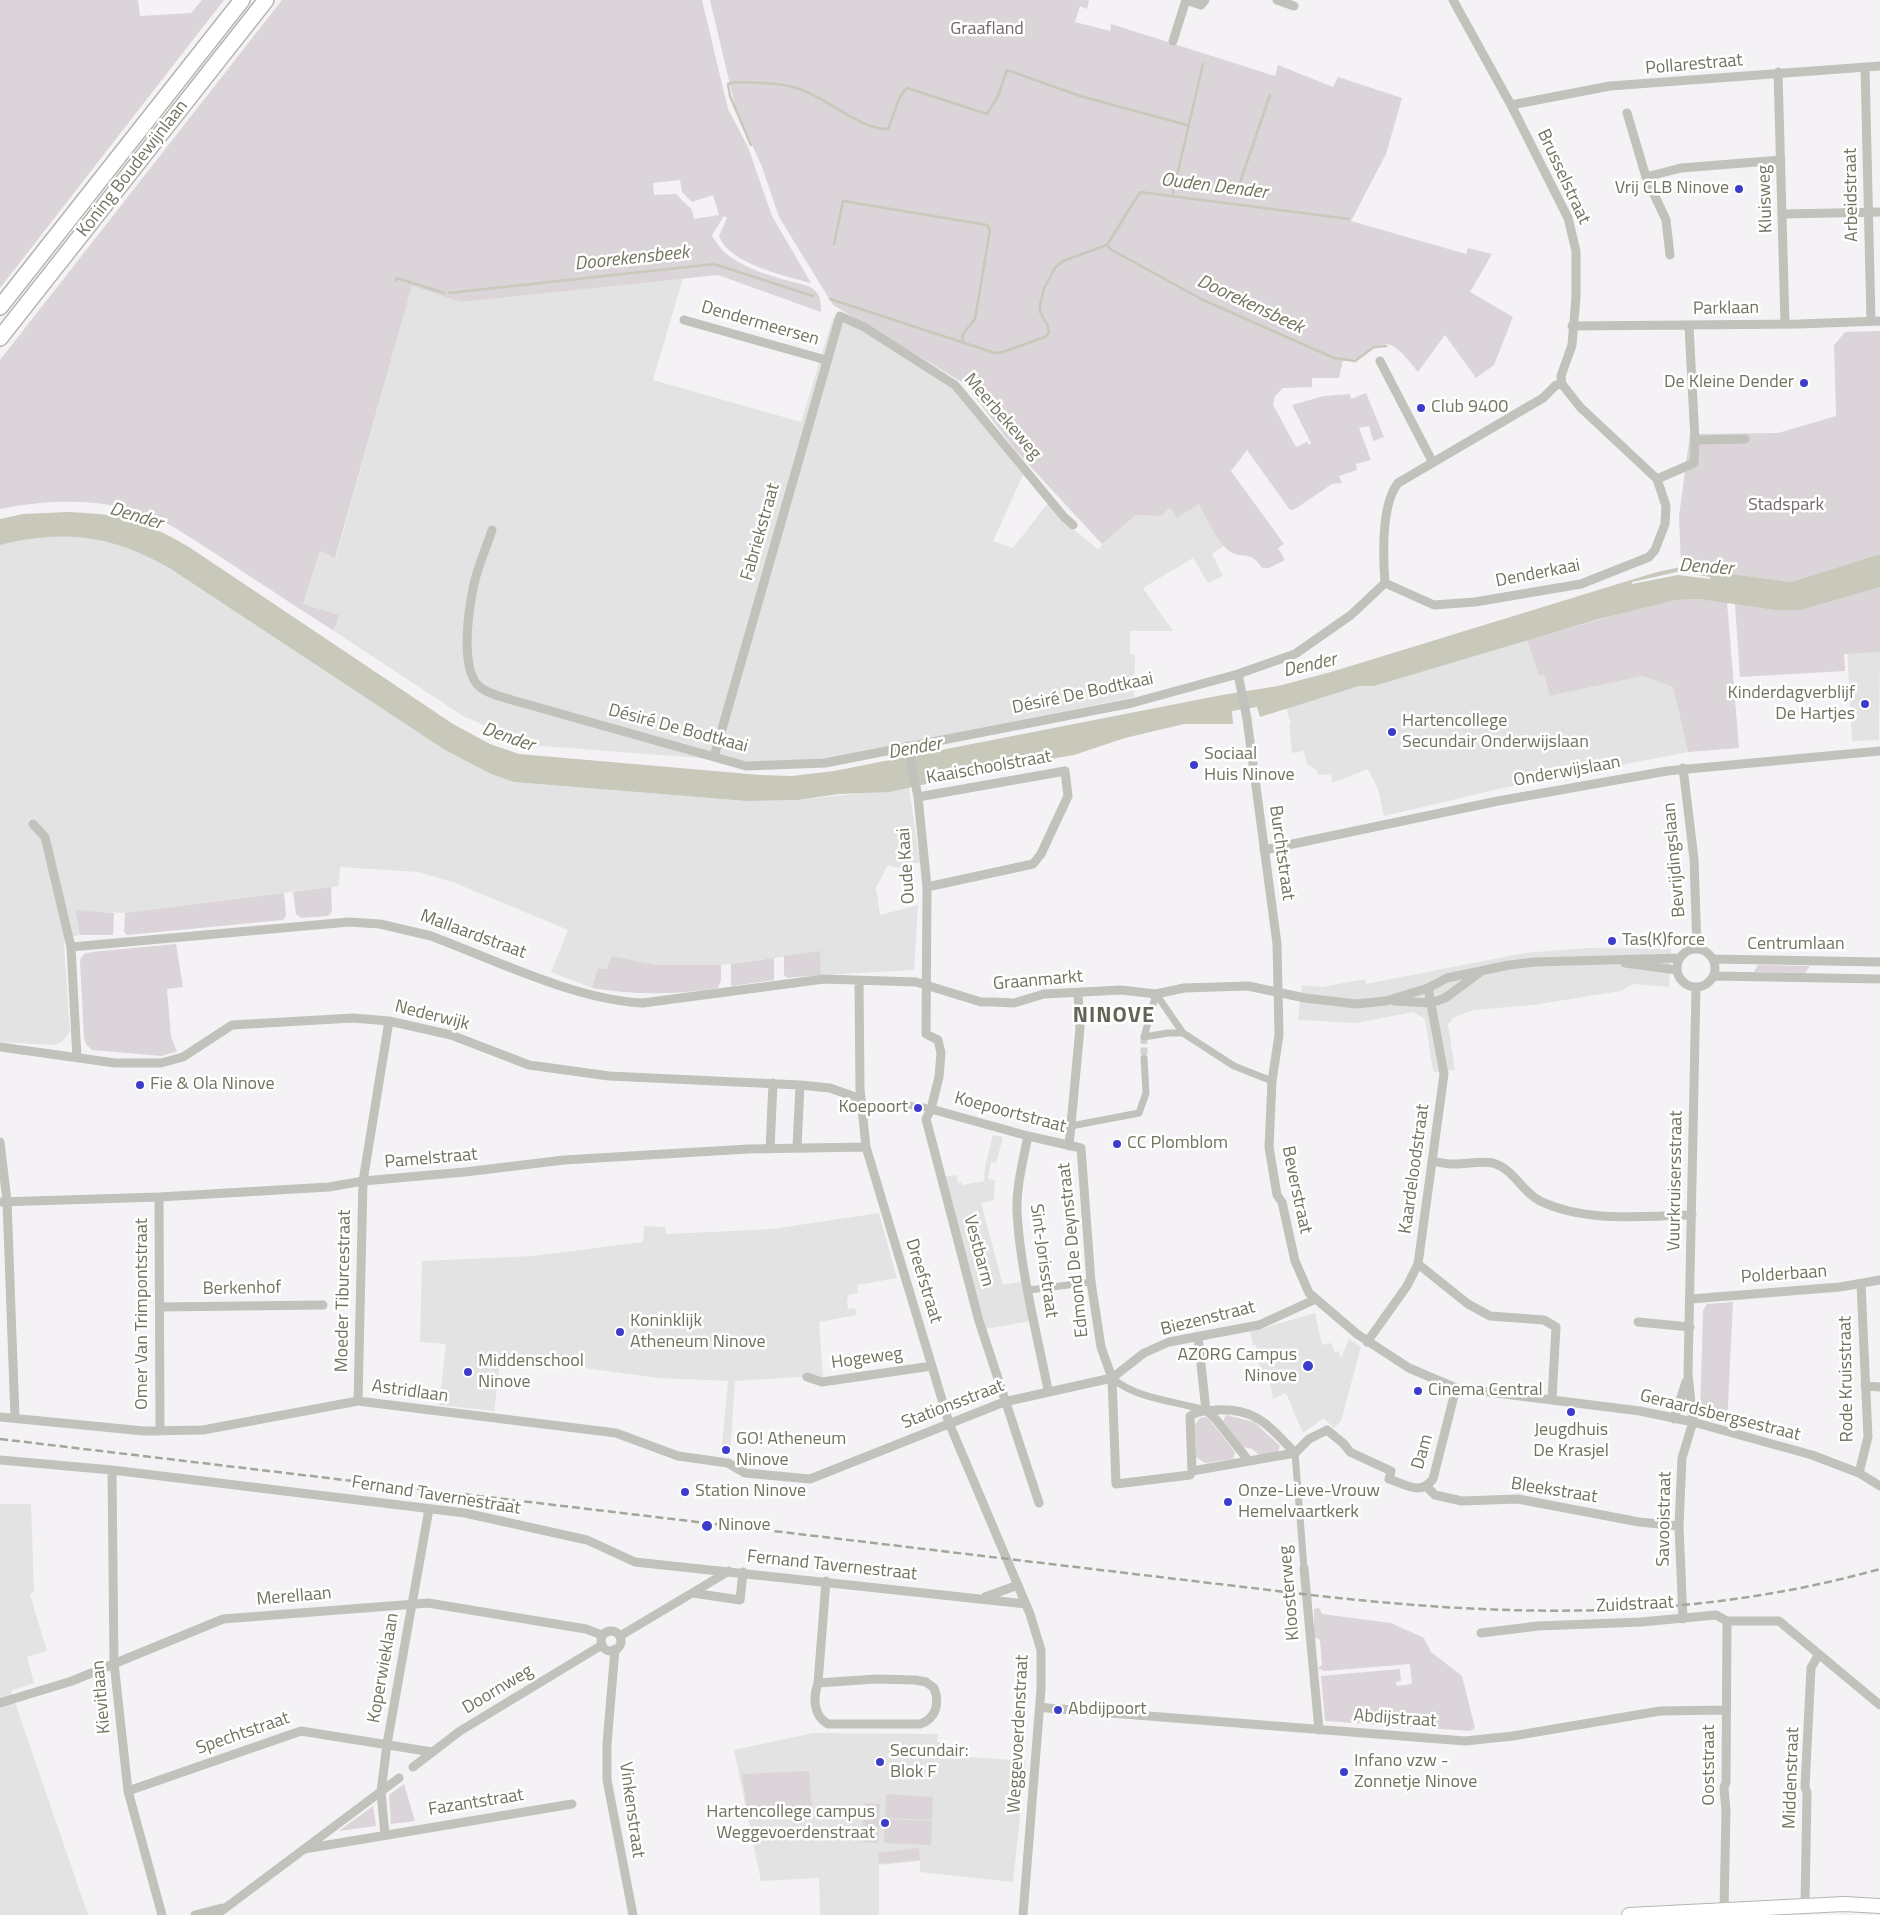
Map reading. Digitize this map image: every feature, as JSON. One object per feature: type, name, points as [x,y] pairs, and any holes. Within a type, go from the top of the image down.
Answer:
[{"type":"highway","name":"Koning Boudewijnlaan","points":[[0,307],[242,0]]},
{"type":"highway","name":"Koning Boudewijnlaan","points":[[0,338],[266,0]]},
{"type":"main road","points":[[1844,1904],[1880,1897]]},
{"type":"main road","points":[[1629,1915],[1844,1904],[1880,1906]]},
{"type":"street","points":[[1174,41],[1186,0],[1201,5],[1205,0]]},
{"type":"street","points":[[1277,0],[1294,6]]},
{"type":"street","name":"Brusselstraat","points":[[1453,0],[1511,105],[1568,218],[1572,232],[1576,251],[1572,345],[1561,376],[1562,384]]},
{"type":"street","name":"Pollarestraat","points":[[1511,105],[1610,86],[1626,87],[1778,72],[1880,66]]},
{"type":"street","name":"Arbeidstraat","points":[[1865,68],[1869,212],[1875,321]]},
{"type":"street","name":"Kluisweg","points":[[1778,72],[1785,324]]},
{"type":"street","points":[[1627,113],[1646,177],[1666,220],[1670,255]]},
{"type":"street","points":[[1646,177],[1681,168],[1781,160]]},
{"type":"street","points":[[1783,214],[1880,212]]},
{"type":"street","name":"Fabriekstraat","points":[[714,756],[840,316]]},
{"type":"street","name":"Meerbekeweg","points":[[840,316],[864,327],[955,385],[1064,517],[1073,525]]},
{"type":"street","name":"Dendermeersen","points":[[684,320],[826,360]]},
{"type":"street","name":"Parklaan","points":[[1572,326],[1689,326],[1875,321]]},
{"type":"street","points":[[1385,583],[1385,530],[1393,491],[1403,478],[1543,398],[1556,386],[1562,384],[1584,411],[1657,479],[1694,463],[1695,440],[1689,326]]},
{"type":"street","points":[[1380,360],[1432,461]]},
{"type":"street","points":[[1695,440],[1745,439]]},
{"type":"street","name":"Denderkaai","points":[[1385,583],[1434,605],[1511,597],[1580,584],[1648,557],[1655,550],[1662,535],[1666,512],[1657,479]]},
{"type":"street","name":"Désiré De Bodtkaai","points":[[492,530],[473,589],[469,626],[468,663],[472,676],[480,688],[512,700],[746,766],[786,766],[825,763],[908,748],[1132,702],[1238,674],[1295,654],[1369,600],[1385,583]]},
{"type":"street","name":"Burchtstraat","points":[[1238,674],[1247,719],[1276,944],[1279,1035],[1272,1080]]},
{"type":"street","name":"Oude Kaai","points":[[908,748],[918,797],[927,887],[926,1034],[938,1040],[941,1053],[939,1077],[927,1108]]},
{"type":"street","name":"Onderwijslaan","points":[[1264,850],[1498,801],[1683,768],[1880,751]]},
{"type":"street","name":"Bevrijdingslaan","points":[[1683,768],[1694,859],[1697,949]]},
{"type":"street","name":"Kaaischoolstraat","points":[[918,797],[1065,771],[1068,796],[1041,854],[1033,864],[927,887]]},
{"type":"street","points":[[32,824],[45,837],[71,946],[77,1058]]},
{"type":"street","name":"Mallaardstraat","points":[[71,946],[349,922],[380,924],[431,936],[575,990],[619,1002],[677,1000],[808,981],[916,982],[925,986]]},
{"type":"street","points":[[1697,949],[1707,953],[1713,959],[1715,970],[1714,976],[1703,986],[1696,987],[1682,981],[1677,970],[1680,958],[1688,951],[1697,949]]},
{"type":"street","points":[[1279,991],[1339,1004],[1369,1004],[1386,1001],[1428,988],[1447,978],[1482,970],[1535,962],[1680,958]]},
{"type":"street","name":"Centrumlaan","points":[[1713,959],[1880,962]]},
{"type":"street","points":[[1600,960],[1677,970]]},
{"type":"street","points":[[1386,1001],[1431,1003],[1445,998],[1482,970]]},
{"type":"street","name":"Centrumlaan","points":[[1714,976],[1880,979]]},
{"type":"street","name":"Dreefstraat","points":[[859,981],[861,1099],[866,1147],[949,1424]]},
{"type":"street","name":"Graanmarkt","points":[[925,986],[981,1002],[1014,1003],[1038,995],[1122,990],[1156,994],[1184,988],[1248,986],[1279,991]]},
{"type":"street","name":"Vuurkruisersstraat","points":[[1692,1422],[1688,1374],[1696,987]]},
{"type":"street","name":"Kaardeloodstraat","points":[[1367,1342],[1407,1286],[1418,1264],[1444,1074],[1428,988]]},
{"type":"street","points":[[1069,1146],[1080,1028],[1078,992]]},
{"type":"street","points":[[1156,994],[1182,1034]]},
{"type":"street","points":[[1156,994],[1151,1005],[1144,1036],[1168,1032],[1182,1034],[1234,1066],[1272,1080]]},
{"type":"street","name":"Nederwijk","points":[[0,1048],[138,1065],[161,1064],[183,1057],[232,1025],[353,1018],[389,1021],[451,1034],[529,1066],[609,1076],[800,1085],[830,1088],[861,1099]]},
{"type":"street","name":"Moeder Tiburcestraat","points":[[358,1401],[363,1181],[389,1021]]},
{"type":"street","points":[[1071,1126],[1139,1113],[1144,1104],[1146,1093],[1144,1058]]},
{"type":"street","name":"Beverstraat","points":[[1272,1080],[1269,1146],[1277,1195],[1282,1202],[1299,1273],[1309,1293],[1367,1342]]},
{"type":"street","points":[[770,1149],[773,1083]]},
{"type":"street","points":[[797,1148],[800,1085]]},
{"type":"street","points":[[862,1111],[905,1104],[913,1106]]},
{"type":"street","name":"Koepoortstraat","points":[[927,1108],[1028,1136],[1080,1148]]},
{"type":"street","name":"Vestbarm","points":[[927,1108],[926,1119],[979,1321],[1004,1402],[1039,1503]]},
{"type":"street","name":"Sint-Jorisstraat","points":[[1028,1136],[1020,1172],[1017,1211],[1029,1290],[1048,1390]]},
{"type":"street","points":[[0,1142],[15,1418]]},
{"type":"street","name":"Pamelstraat","points":[[3,1202],[159,1197],[329,1187],[363,1181],[465,1172],[564,1160],[770,1149],[866,1147]]},
{"type":"street","name":"Edmond De Deynstraat","points":[[1080,1148],[1091,1282],[1101,1347],[1112,1378],[1116,1484],[1190,1475],[1192,1471]]},
{"type":"street","points":[[1432,1161],[1451,1164],[1494,1164],[1506,1168],[1530,1194],[1540,1200],[1574,1211],[1608,1216],[1692,1215]]},
{"type":"street","name":"Omer Van Trimpontstraat","points":[[159,1197],[160,1431]]},
{"type":"street","points":[[1418,1264],[1468,1304],[1490,1316],[1544,1320],[1556,1327],[1552,1399]]},
{"type":"street","name":"Polderbaan","points":[[1691,1299],[1861,1284],[1880,1280]]},
{"type":"street","points":[[1029,1290],[1091,1282]]},
{"type":"street","name":"Rode Kruisstraat","points":[[1859,1473],[1868,1437],[1861,1284]]},
{"type":"street","name":"Biezenstraat","points":[[1112,1378],[1144,1353],[1169,1342],[1259,1325],[1316,1299]]},
{"type":"street","name":"Berkenhof","points":[[160,1307],[324,1305]]},
{"type":"street","points":[[1638,1322],[1690,1327]]},
{"type":"street","points":[[1198,1336],[1206,1411]]},
{"type":"street","name":"Geraardsbergsestraat","points":[[1367,1342],[1408,1368],[1456,1388],[1640,1411],[1692,1422],[1812,1455],[1859,1473],[1880,1486]]},
{"type":"street","name":"Hogeweg","points":[[807,1377],[822,1382],[932,1366]]},
{"type":"street","name":"Vuurkruisersstraat","points":[[1674,1419],[1688,1374]]},
{"type":"street","points":[[1112,1378],[1139,1393],[1206,1411],[1214,1417],[1248,1460]]},
{"type":"street","name":"Stationsstraat","points":[[810,1479],[1004,1402],[1048,1390],[1112,1378]]},
{"type":"street","points":[[1865,1386],[1880,1387]]},
{"type":"street","name":"Dam","points":[[1295,1453],[1309,1439],[1327,1430],[1344,1444],[1350,1452],[1392,1471],[1389,1479],[1420,1489],[1427,1487],[1433,1479],[1456,1388]]},
{"type":"street","name":"Astridlaan","points":[[0,1417],[160,1431],[217,1429],[358,1401],[616,1433],[678,1456],[728,1463],[745,1473],[810,1479]]},
{"type":"street","points":[[1227,1410],[1256,1416],[1295,1453],[1192,1471],[1190,1416],[1195,1412],[1227,1410]]},
{"type":"street","name":"Savooistraat","points":[[1683,1619],[1679,1526],[1682,1458],[1692,1422]]},
{"type":"street","name":"Weggevoerdenstraat","points":[[949,1424],[1026,1604],[1041,1650],[1040,1706],[1023,1915]]},
{"type":"street","name":"Kloosterweg","points":[[1295,1453],[1320,1730]]},
{"type":"street","name":"Fernand Tavernestraat","points":[[0,1460],[112,1470],[466,1513],[587,1540],[635,1562],[744,1572],[1026,1604]]},
{"type":"street","name":"Kievitlaan","points":[[112,1470],[114,1663],[128,1791],[162,1915]]},
{"type":"street","name":"Bleekstraat","points":[[1427,1487],[1435,1495],[1462,1501],[1518,1499],[1639,1522],[1679,1526]]},
{"type":"street","name":"Koperwieklaan","points":[[385,1834],[381,1792],[387,1744],[429,1509]]},
{"type":"street","points":[[620,1636],[729,1571]]},
{"type":"street","points":[[693,1593],[740,1600],[744,1572]]},
{"type":"street","points":[[818,1683],[876,1679],[921,1680],[934,1688],[937,1697],[934,1714],[929,1720],[920,1724],[824,1722],[816,1712],[815,1690],[818,1683],[826,1582]]},
{"type":"street","name":"Fernand Tavernestraat","points":[[982,1598],[1018,1585]]},
{"type":"street","name":"Merellaan","points":[[0,1703],[72,1681],[223,1619],[430,1603],[586,1629],[602,1635]]},
{"type":"street","name":"Zuidstraat","points":[[1482,1633],[1538,1626],[1683,1619],[1716,1615],[1727,1621],[1779,1621],[1788,1626],[1819,1654]]},
{"type":"street","name":"Ooststraat","points":[[1724,1910],[1727,1621]]},
{"type":"street","points":[[611,1630],[620,1636],[619,1646],[615,1650],[605,1649],[602,1645],[602,1635],[611,1630]]},
{"type":"street","name":"Doornweg","points":[[413,1767],[460,1731],[602,1645]]},
{"type":"street","name":"Vinkenstraat","points":[[615,1650],[607,1744],[607,1780],[633,1915]]},
{"type":"street","points":[[1819,1654],[1880,1704]]},
{"type":"street","name":"Middenstraat","points":[[1805,1906],[1807,1793],[1805,1787],[1811,1668],[1819,1654]]},
{"type":"street","name":"Abdijstraat","points":[[1040,1706],[1058,1709],[1465,1741],[1513,1736],[1605,1718],[1660,1711],[1726,1710]]},
{"type":"street","name":"Spechtstraat","points":[[128,1791],[301,1731],[432,1752]]},
{"type":"street","points":[[195,1915],[219,1912],[399,1778]]},
{"type":"street","name":"Fazantstraat","points":[[385,1834],[572,1804]]},
{"type":"street","points":[[304,1849],[385,1834]]},
{"type":"shaded area","points":[[683,278],[653,380],[801,422],[833,317],[856,327],[939,378],[955,391],[1023,475],[993,541],[1013,548],[1047,504],[1064,522],[1098,549],[1116,530],[1136,515],[1161,516],[1170,508],[1199,504],[1224,546],[1212,554],[1223,576],[1208,583],[1193,558],[1143,588],[1173,631],[1130,631],[1130,654],[1135,655],[1134,697],[827,759],[765,763],[529,745],[463,716],[334,631],[339,615],[303,604],[320,551],[336,557],[412,286],[461,302]]},
{"type":"shaded area","points":[[68,512],[132,520],[173,538],[453,724],[490,744],[519,754],[760,775],[792,776],[834,771],[1222,695],[1278,686],[1331,672],[1657,572],[1681,567],[1791,582],[1880,554],[1880,587],[1800,610],[1774,610],[1700,599],[1675,600],[1599,619],[1374,686],[1359,686],[1260,717],[1257,707],[1232,711],[1233,724],[1184,724],[1125,738],[1074,755],[936,778],[931,783],[889,792],[839,794],[798,800],[747,801],[514,782],[491,774],[445,750],[169,568],[148,557],[128,548],[87,538],[45,537],[0,545],[0,519],[23,514]]},
{"type":"shaded area","points":[[50,536],[82,536],[105,540],[132,548],[150,556],[445,750],[491,774],[514,782],[747,801],[798,800],[909,788],[920,863],[912,863],[910,872],[888,865],[876,888],[880,915],[918,905],[914,970],[821,975],[819,952],[715,966],[656,965],[612,956],[606,969],[598,968],[592,988],[551,972],[568,930],[453,882],[418,872],[340,867],[339,886],[125,913],[75,911],[80,935],[66,937],[64,945],[70,1032],[62,1042],[53,1045],[0,1042],[0,545],[22,539]]},
{"type":"shaded area","points":[[1527,640],[1539,676],[1544,675],[1550,696],[1643,676],[1673,687],[1688,752],[1503,788],[1384,816],[1378,789],[1368,769],[1332,783],[1331,774],[1318,775],[1316,770],[1306,763],[1304,751],[1292,753],[1289,725],[1291,724],[1286,708],[1359,686],[1374,686]]},
{"type":"shaded area","name":"Kinderdagverblijf De Hartjes","points":[[1847,647],[1880,649],[1879,740],[1852,741]]},
{"type":"shaded area","points":[[1587,948],[1671,949],[1669,987],[1633,984],[1621,991],[1533,1005],[1473,1010],[1453,1018],[1448,1024],[1455,1070],[1436,1072],[1433,1071],[1425,1019],[1413,1012],[1356,1023],[1298,1020],[1302,985],[1322,987],[1365,979],[1366,984],[1524,953]]},
{"type":"shaded area","points":[[993,1135],[1003,1137],[996,1163],[991,1162],[988,1179],[995,1180],[994,1200],[981,1203],[1003,1285],[1024,1281],[1031,1321],[986,1329],[944,1177],[956,1175],[958,1183],[961,1182],[962,1185],[984,1181],[985,1166]]},
{"type":"shaded area","name":"Koninklijk Atheneum Ninove","points":[[879,1213],[897,1278],[857,1285],[858,1293],[848,1295],[847,1302],[848,1309],[855,1308],[856,1315],[819,1322],[823,1377],[809,1374],[807,1379],[799,1377],[735,1381],[730,1455],[721,1454],[728,1381],[659,1378],[547,1363],[500,1363],[494,1411],[439,1405],[446,1344],[420,1342],[422,1261],[533,1256],[643,1242],[644,1226],[665,1227],[666,1234],[772,1229]]},
{"type":"shaded area","name":"AZORG Campus Ninove","points":[[1315,1313],[1322,1345],[1331,1343],[1335,1352],[1339,1351],[1340,1356],[1342,1356],[1349,1339],[1361,1347],[1341,1421],[1334,1428],[1324,1418],[1303,1433],[1286,1393],[1273,1399],[1269,1376],[1261,1378],[1256,1345],[1253,1345],[1250,1332]]},
{"type":"shaded area","points":[[0,1504],[31,1504],[34,1592],[30,1595],[47,1651],[27,1657],[34,1683],[11,1691],[88,1915],[0,1915]]},
{"type":"shaded area","name":"Hartencollege campus Weggevoerdenstraat","points":[[813,1733],[938,1734],[937,1742],[942,1742],[943,1755],[1026,1761],[1013,1882],[920,1872],[920,1861],[879,1865],[879,1915],[820,1915],[819,1878],[761,1881],[734,1750]]},
{"type":"green space","points":[[0,0],[138,0],[140,16],[191,13],[202,0],[224,0],[0,288]]},
{"type":"green space","points":[[282,0],[702,0],[728,109],[748,147],[772,216],[811,283],[759,267],[734,254],[725,246],[719,236],[727,218],[724,216],[712,235],[729,256],[754,270],[812,288],[819,296],[821,307],[821,312],[718,275],[461,302],[412,286],[335,558],[320,551],[303,604],[339,615],[334,631],[181,531],[147,514],[111,505],[74,502],[37,503],[0,509],[0,360]],"holes":[[[680,180],[682,192],[692,202],[713,195],[719,215],[694,219],[692,210],[676,194],[654,195],[653,183]]]},
{"type":"green space","name":"Graafland","points":[[710,0],[1089,0],[1087,9],[1080,6],[1075,22],[1110,31],[1111,24],[1275,76],[1278,65],[1333,87],[1338,77],[1402,98],[1386,154],[1351,221],[1466,254],[1468,248],[1492,254],[1470,292],[1513,317],[1494,365],[1476,378],[1445,335],[1418,372],[1400,351],[1387,344],[1381,345],[1357,358],[1343,360],[1339,378],[1312,378],[1312,387],[1283,388],[1275,396],[1273,405],[1296,447],[1307,442],[1309,445],[1311,443],[1292,405],[1324,396],[1350,394],[1351,399],[1366,393],[1384,437],[1373,441],[1369,426],[1359,428],[1371,460],[1356,464],[1357,470],[1339,476],[1342,483],[1332,484],[1295,509],[1290,510],[1247,450],[1231,471],[1284,544],[1278,548],[1285,560],[1269,568],[1262,568],[1250,556],[1238,555],[1229,551],[1216,535],[1199,504],[1177,518],[1170,508],[1161,516],[1136,515],[1102,544],[1016,451],[965,384],[833,305],[779,217],[762,167],[735,106]]},
{"type":"green space","name":"Stadspark","points":[[1880,331],[1880,554],[1791,582],[1681,567],[1679,516],[1690,434],[1778,433],[1836,416],[1834,345],[1845,332]]},
{"type":"green space","points":[[1880,587],[1880,652],[1844,654],[1845,671],[1740,677],[1735,604],[1774,610]]},
{"type":"green space","points":[[1700,599],[1727,602],[1739,748],[1688,752],[1673,687],[1643,676],[1550,696],[1544,675],[1539,676],[1527,640],[1654,604],[1675,600]]},
{"type":"green space","points":[[331,887],[332,911],[328,916],[301,918],[296,914],[293,892]]},
{"type":"green space","points":[[284,893],[286,916],[283,920],[127,935],[124,932],[125,913]]},
{"type":"green space","points":[[75,910],[114,913],[113,935],[80,935]]},
{"type":"green space","points":[[176,944],[183,987],[167,989],[171,1037],[177,1051],[162,1056],[92,1050],[86,1044],[84,1038],[80,960],[84,954]]},
{"type":"green space","points":[[820,951],[821,975],[787,978],[784,975],[784,956]]},
{"type":"green space","points":[[612,956],[656,965],[721,965],[721,980],[718,988],[671,993],[639,993],[592,988],[598,968],[606,969]]},
{"type":"green space","points":[[774,958],[774,980],[731,985],[731,964]]},
{"type":"green space","points":[[1758,965],[1810,966],[1805,973],[1754,972]]},
{"type":"green space","points":[[1733,1302],[1727,1425],[1700,1417],[1703,1311],[1707,1304]]},
{"type":"green space","points":[[1226,1415],[1254,1422],[1280,1446],[1278,1452],[1259,1455],[1252,1449],[1243,1447],[1223,1421]]},
{"type":"green space","points":[[1205,1417],[1209,1419],[1235,1452],[1233,1459],[1205,1463],[1196,1457],[1195,1424],[1200,1418]]},
{"type":"green space","points":[[1319,1608],[1322,1614],[1391,1623],[1424,1638],[1431,1652],[1462,1676],[1475,1728],[1470,1731],[1325,1721],[1321,1676],[1400,1669],[1401,1681],[1396,1682],[1397,1686],[1412,1684],[1410,1664],[1324,1671],[1318,1668],[1322,1665],[1320,1640],[1314,1637],[1314,1609]]},
{"type":"green space","points":[[809,1771],[812,1807],[747,1810],[742,1774]]},
{"type":"green space","points":[[404,1784],[415,1821],[391,1824],[389,1795]]},
{"type":"green space","points":[[886,1794],[933,1797],[932,1820],[885,1818]]},
{"type":"green space","points":[[864,1803],[880,1804],[878,1843],[862,1842]]},
{"type":"green space","points":[[373,1806],[376,1826],[339,1831]]},
{"type":"green space","points":[[885,1819],[932,1821],[931,1845],[884,1843]]},
{"type":"green space","points":[[919,1848],[920,1860],[879,1864],[878,1853]]},
{"type":"pier","points":[[1691,566],[1694,566],[1693,574],[1710,577],[1710,579],[1678,575],[1632,584],[1632,582],[1677,572],[1690,573]]},
{"type":"waterway","name":"Ouden Dender","points":[[1173,193],[1203,64]]},
{"type":"waterway","points":[[751,145],[730,96],[728,84],[735,82],[764,83],[793,87],[817,97],[865,124],[876,128],[888,129],[898,101],[907,88],[987,114],[998,96],[1007,70],[1080,96],[1187,125]]},
{"type":"waterway","name":"Ouden Dender","points":[[1237,191],[1270,95]]},
{"type":"waterway","name":"Doorekensbeek","points":[[830,299],[995,353],[1003,352],[1045,337],[1049,333],[1048,326],[1040,312],[1040,305],[1044,288],[1055,268],[1063,261],[1107,245],[1140,192],[1349,219]]},
{"type":"waterway","points":[[834,244],[843,201],[987,225],[990,230],[975,319],[963,334],[962,342]]},
{"type":"waterway","name":"Doorekensbeek","points":[[1107,245],[1110,249],[1203,300],[1334,358],[1355,361],[1374,347],[1386,346]]},
{"type":"waterway","name":"Doorekensbeek","points":[[449,293],[714,264],[813,296]]},
{"type":"waterway","name":"Doorekensbeek","points":[[396,281],[397,278],[444,293]]},
{"type":"tunnel","points":[[1144,1037],[1144,1058]]},
{"type":"railway","points":[[0,1439],[1311,1595],[1455,1608],[1597,1610],[1668,1606],[1738,1599],[1809,1586],[1880,1569]]},
{"type":"place","name":"Vrij CLB Ninove","points":[[1739,189]]},
{"type":"place","name":"De Kleine Dender","points":[[1804,383]]},
{"type":"place","name":"Club 9400","points":[[1421,408]]},
{"type":"place","name":"Kinderdagverblijf De Hartjes","points":[[1865,704]]},
{"type":"place","name":"Hartencollege Secundair Onderwijslaan","points":[[1392,732]]},
{"type":"place","name":"Sociaal Huis Ninove","points":[[1194,765]]},
{"type":"place","name":"Tas(K)force","points":[[1612,941]]},
{"type":"place","name":"Fie & Ola Ninove","points":[[140,1085]]},
{"type":"place","name":"Koepoort","points":[[918,1108]]},
{"type":"place","name":"CC Plomblom","points":[[1117,1144]]},
{"type":"place","name":"Koninklijk Atheneum Ninove","points":[[620,1332]]},
{"type":"place","name":"AZORG Campus Ninove","points":[[1308,1366]]},
{"type":"place","name":"Middenschool Ninove","points":[[468,1372]]},
{"type":"place","name":"Cinema Central","points":[[1418,1391]]},
{"type":"place","name":"Jeugdhuis De Krasjel","points":[[1571,1412]]},
{"type":"place","name":"GO! Atheneum Ninove","points":[[726,1450]]},
{"type":"place","name":"Station Ninove","points":[[685,1492]]},
{"type":"place","name":"Onze-Lieve-Vrouw Hemelvaartkerk","points":[[1228,1502]]},
{"type":"place","name":"Ninove","points":[[707,1526]]},
{"type":"place","name":"Abdijpoort","points":[[1058,1710]]},
{"type":"place","name":"Secundair: Blok F","points":[[880,1762]]},
{"type":"place","name":"Infano vzw - Zonnetje Ninove","points":[[1344,1772]]},
{"type":"place","name":"Hartencollege campus Weggevoerdenstraat","points":[[885,1823]]},
{"type":"district","name":"NINOVE","points":[[1114,1017]]},
{"type":"water label","name":"Dender","points":[[136,517]]},
{"type":"water label","name":"Dender","points":[[1706,568]]},
{"type":"water label","name":"Dender","points":[[1310,666]]},
{"type":"water label","name":"Dender","points":[[508,738]]},
{"type":"water label","name":"Dender","points":[[915,749]]}]
